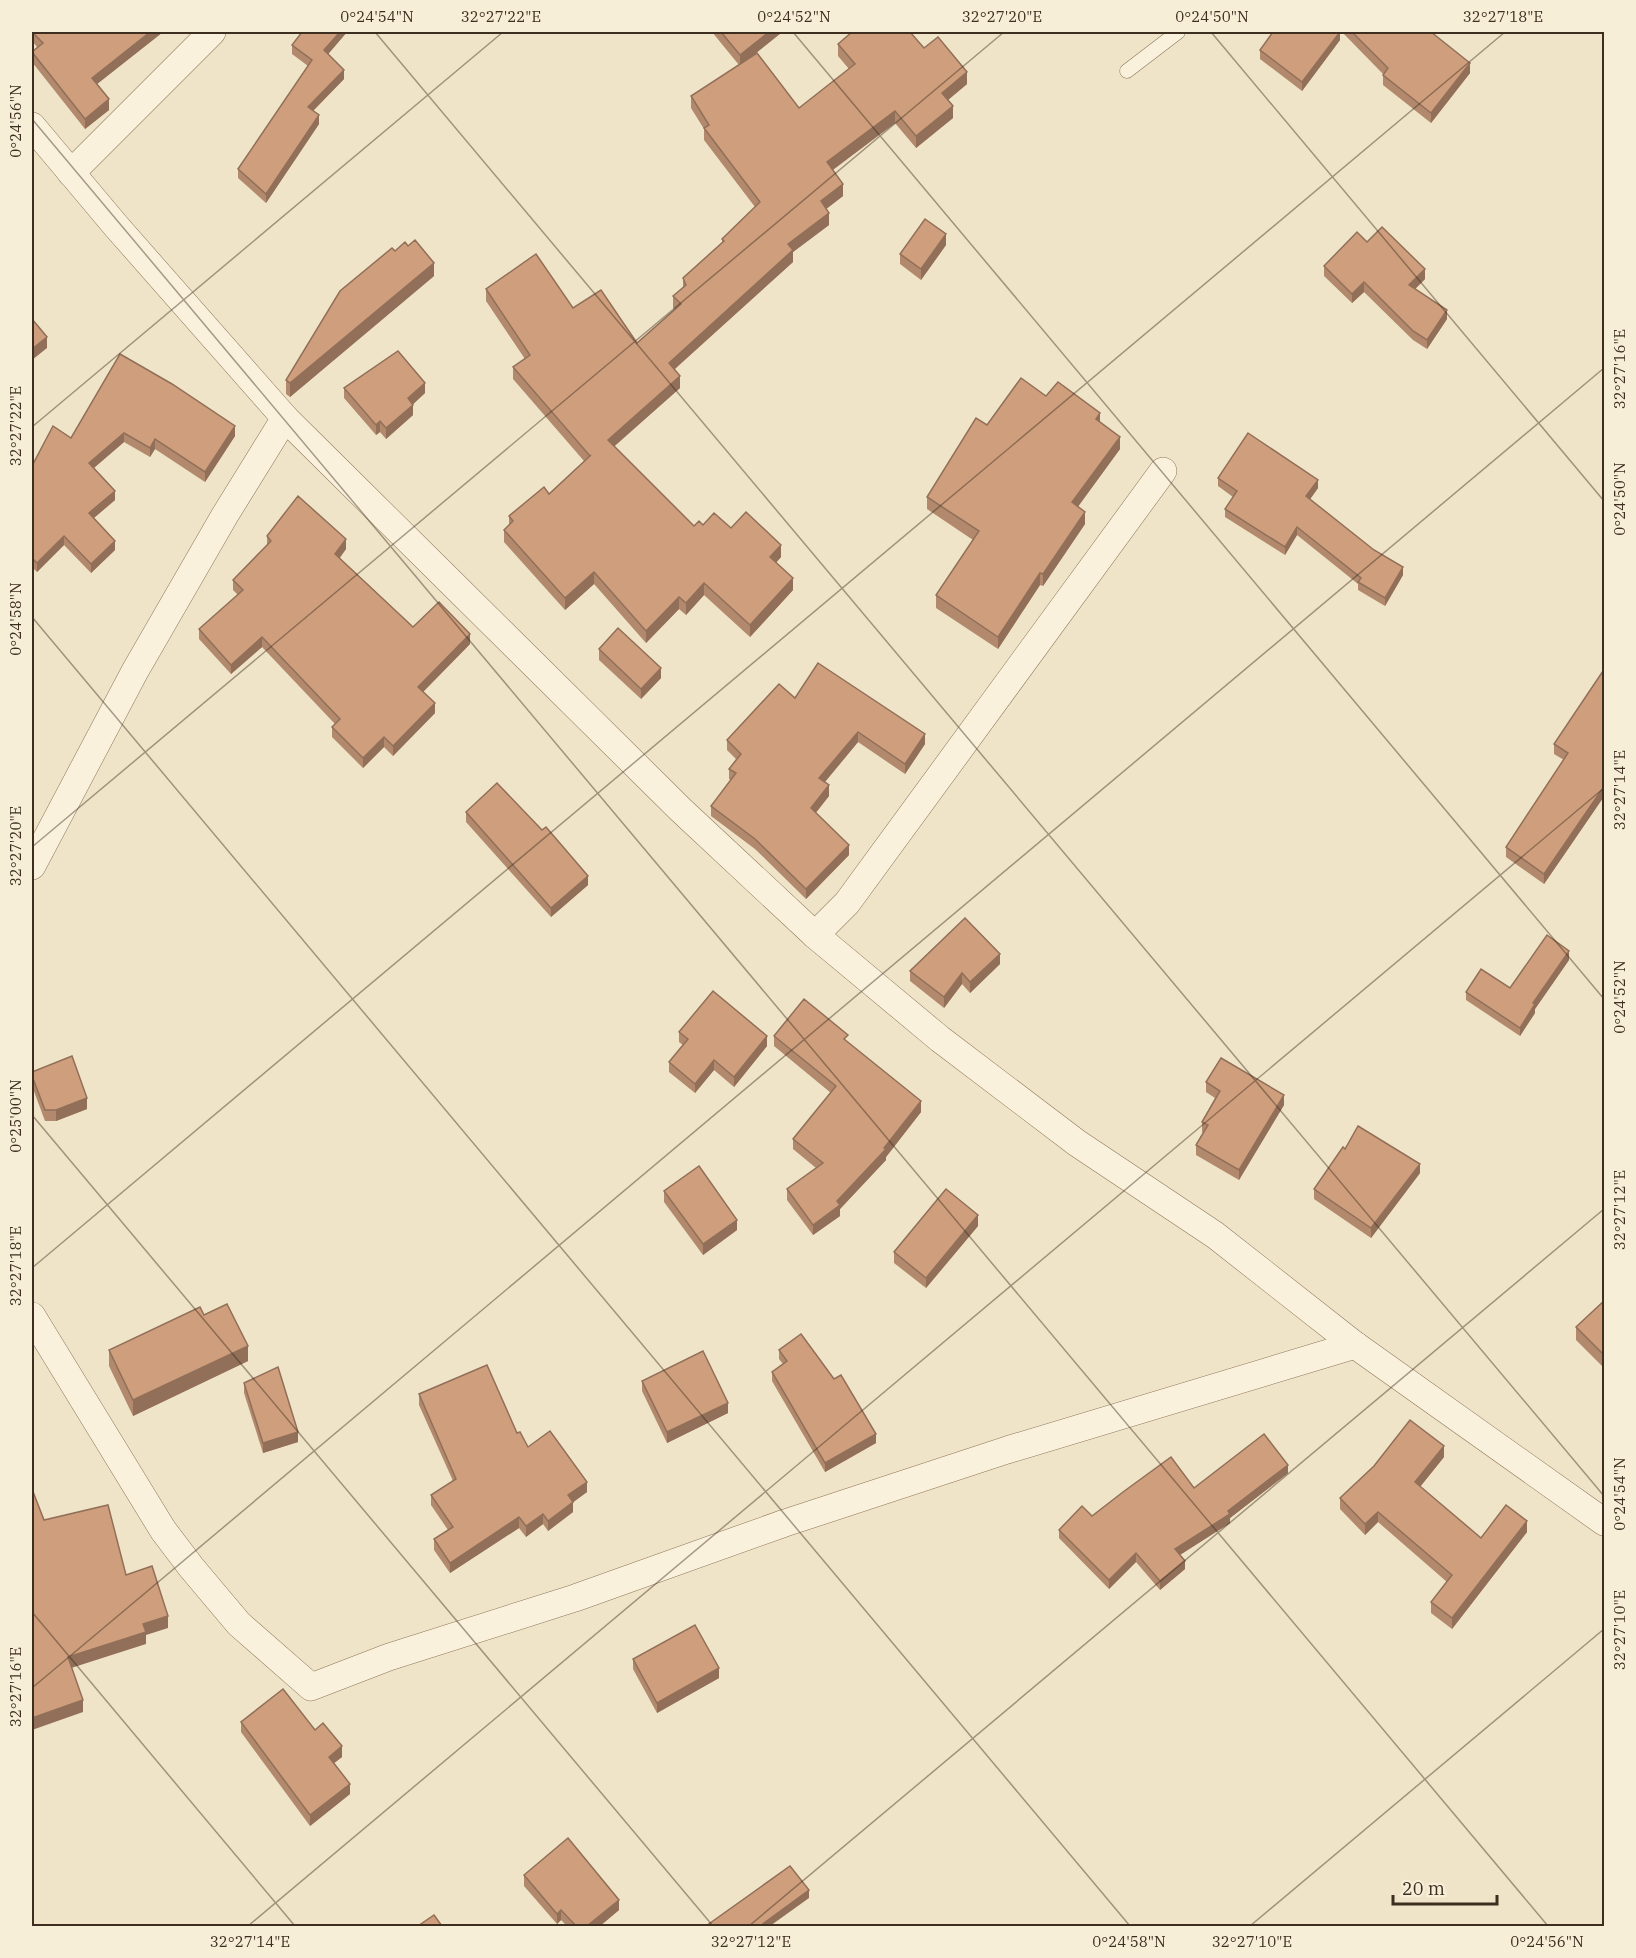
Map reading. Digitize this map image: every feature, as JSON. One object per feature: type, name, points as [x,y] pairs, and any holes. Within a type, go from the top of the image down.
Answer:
[{"type":"street","points":[[71,173],[212,32]]},
{"type":"street","points":[[32,126],[285,418],[681,810],[815,935],[940,1039],[1077,1143],[1215,1235],[1356,1345],[1605,1522]]},
{"type":"street","points":[[32,866],[135,671],[225,515],[285,418]]},
{"type":"street","points":[[815,935],[847,903],[1162,471]]},
{"type":"street","points":[[32,1316],[163,1530],[239,1624],[311,1687],[389,1657],[575,1598],[785,1523],[1007,1450],[1356,1345]]},
{"type":"lane","points":[[1127,71],[1178,32]]},
{"type":"building","points":[[32,32],[150,32],[92,78],[109,99],[85,119],[32,52],[43,43]]},
{"type":"building","points":[[302,32],[340,32],[324,50],[344,70],[308,107],[319,115],[266,194],[238,169],[312,60],[292,45]]},
{"type":"building","points":[[721,32],[769,32],[740,55]]},
{"type":"building","points":[[852,32],[910,32],[924,48],[938,37],[967,72],[942,93],[953,106],[916,136],[895,111],[827,162],[843,184],[821,201],[829,213],[788,244],[793,250],[669,363],[680,376],[608,440],[694,526],[699,521],[703,525],[714,513],[731,528],[746,512],[781,545],[770,557],[793,578],[750,625],[704,583],[686,603],[679,597],[646,631],[594,572],[565,598],[504,530],[513,521],[509,516],[544,487],[549,494],[590,456],[513,367],[530,355],[486,289],[536,254],[573,308],[601,290],[637,343],[681,304],[673,296],[686,285],[683,278],[724,241],[722,239],[760,202],[704,128],[709,125],[691,96],[757,53],[799,108],[855,64],[838,44]]},
{"type":"building","points":[[1273,32],[1340,32],[1302,82],[1260,50]]},
{"type":"building","points":[[1352,32],[1431,32],[1470,63],[1431,113],[1383,75],[1388,68]]},
{"type":"building","points":[[925,219],[946,234],[921,269],[900,254]]},
{"type":"building","points":[[1382,227],[1425,269],[1409,285],[1447,310],[1427,340],[1413,331],[1364,282],[1352,294],[1324,266],[1357,232],[1367,242]]},
{"type":"building","points":[[415,240],[434,263],[290,383],[286,380],[340,291],[392,248],[395,251],[405,242],[408,246]]},
{"type":"building","points":[[32,319],[47,337],[32,349]]},
{"type":"building","points":[[398,351],[425,383],[408,398],[413,405],[386,428],[380,421],[376,425],[344,388]]},
{"type":"building","points":[[120,354],[172,384],[235,426],[205,472],[155,439],[150,448],[124,433],[89,463],[115,491],[89,513],[115,541],[91,564],[64,536],[37,563],[32,558],[32,466],[53,426],[71,438]]},
{"type":"building","points":[[1021,378],[1046,396],[1058,382],[1100,413],[1096,419],[1120,437],[1072,502],[1085,512],[1043,574],[1040,573],[998,637],[936,595],[979,531],[927,497],[976,418],[987,425]]},
{"type":"building","points":[[1248,433],[1318,480],[1306,496],[1374,550],[1403,567],[1385,598],[1358,582],[1361,578],[1297,527],[1285,547],[1225,509],[1237,491],[1218,478]]},
{"type":"building","points":[[298,496],[346,539],[335,554],[413,627],[439,602],[470,634],[418,687],[435,703],[393,746],[384,737],[363,758],[332,727],[340,719],[262,637],[231,665],[199,629],[243,590],[233,580],[271,541],[267,536]]},
{"type":"building","points":[[618,628],[661,668],[641,689],[599,649]]},
{"type":"building","points":[[818,663],[925,734],[905,764],[858,732],[819,778],[829,785],[811,808],[849,845],[806,889],[755,839],[711,806],[736,773],[729,769],[741,754],[727,740],[779,684],[795,698]]},
{"type":"building","points":[[1605,668],[1605,785],[1544,874],[1506,847],[1568,753],[1554,744]]},
{"type":"building","points":[[497,783],[542,830],[546,827],[588,876],[551,908],[466,812]]},
{"type":"building","points":[[965,918],[1000,954],[970,982],[962,973],[944,997],[910,971]]},
{"type":"building","points":[[1547,935],[1569,951],[1533,1003],[1535,1004],[1520,1028],[1466,992],[1481,969],[1510,988]]},
{"type":"building","points":[[713,991],[767,1036],[734,1077],[714,1060],[695,1084],[669,1062],[688,1039],[679,1032]]},
{"type":"building","points":[[804,999],[848,1035],[844,1039],[921,1101],[884,1148],[886,1149],[837,1201],[840,1205],[813,1225],[787,1189],[823,1163],[793,1139],[836,1086],[774,1036]]},
{"type":"building","points":[[72,1056],[87,1098],[56,1110],[45,1110],[32,1072]]},
{"type":"building","points":[[1221,1058],[1284,1095],[1239,1170],[1196,1145],[1208,1125],[1202,1122],[1220,1091],[1206,1082]]},
{"type":"building","points":[[1358,1126],[1420,1164],[1371,1228],[1314,1189],[1343,1147],[1345,1149]]},
{"type":"building","points":[[699,1166],[737,1220],[703,1244],[664,1191]]},
{"type":"building","points":[[946,1189],[978,1215],[926,1278],[894,1252]]},
{"type":"building","points":[[1605,1300],[1605,1356],[1576,1327]]},
{"type":"building","points":[[227,1304],[248,1346],[133,1400],[109,1350],[200,1307],[204,1315]]},
{"type":"building","points":[[801,1334],[834,1379],[841,1375],[876,1434],[825,1463],[772,1372],[787,1361],[779,1350]]},
{"type":"building","points":[[703,1351],[728,1403],[667,1432],[642,1381]]},
{"type":"building","points":[[487,1365],[517,1433],[520,1432],[528,1447],[550,1431],[587,1482],[568,1495],[573,1502],[548,1521],[543,1514],[526,1526],[519,1517],[450,1563],[434,1539],[453,1527],[431,1495],[456,1479],[419,1394]]},
{"type":"building","points":[[278,1367],[298,1432],[263,1443],[244,1383]]},
{"type":"building","points":[[1410,1420],[1444,1446],[1415,1482],[1481,1538],[1506,1505],[1527,1521],[1452,1618],[1431,1602],[1452,1575],[1378,1512],[1365,1524],[1340,1498],[1374,1466]]},
{"type":"building","points":[[1264,1434],[1288,1465],[1228,1511],[1230,1514],[1175,1549],[1185,1561],[1160,1581],[1136,1553],[1109,1580],[1059,1530],[1082,1506],[1092,1516],[1171,1457],[1194,1488]]},
{"type":"building","points":[[32,1489],[44,1520],[108,1505],[126,1575],[152,1566],[168,1616],[143,1624],[146,1632],[68,1657],[83,1700],[32,1718]]},
{"type":"building","points":[[695,1625],[719,1668],[657,1703],[633,1659]]},
{"type":"building","points":[[283,1689],[315,1730],[323,1723],[342,1746],[329,1757],[350,1784],[310,1815],[241,1722]]},
{"type":"building","points":[[568,1838],[619,1900],[587,1926],[576,1926],[561,1910],[557,1914],[524,1875]]},
{"type":"building","points":[[790,1866],[809,1890],[760,1926],[706,1926]]},
{"type":"building","points":[[434,1915],[442,1926],[418,1926]]}]
